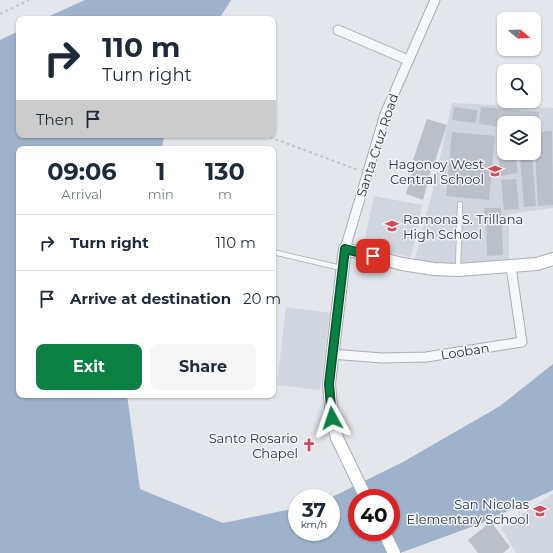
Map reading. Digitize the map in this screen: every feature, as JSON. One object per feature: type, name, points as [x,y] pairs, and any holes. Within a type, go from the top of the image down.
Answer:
[{"type":"street","name":"Santa Cruz Road","points":[[345,249],[385,114],[435,0]]},
{"type":"street","points":[[338,30],[408,60]]},
{"type":"street","points":[[361,489],[337,438],[332,418],[329,384],[331,354],[345,249],[419,267],[458,270],[537,264],[553,259]]},
{"type":"street","name":"Looban","points":[[331,354],[382,358],[426,357],[522,342],[510,267]]},
{"type":"street","points":[[388,541],[394,553]]},
{"type":"lane","points":[[458,270],[460,204]]},
{"type":"lane","points":[[276,253],[342,268]]},
{"type":"path","points":[[0,14],[29,0]]},
{"type":"path","points":[[272,138],[367,173]]},
{"type":"shaded area","name":"Hagonoy West Central School","points":[[452,103],[497,105],[497,108],[553,108],[553,208],[509,214],[509,262],[447,265],[415,259],[433,189]]},
{"type":"shaded area","name":"Ramona S. Trillana High School","points":[[374,196],[422,205],[411,257],[363,247]]},
{"type":"shaded area","points":[[286,307],[330,313],[320,390],[277,385]]},
{"type":"shaded area","name":"San Nicolas Elementary School","points":[[553,494],[553,553],[516,553],[501,528]]},
{"type":"water","points":[[85,0],[231,0],[221,16],[50,16]]},
{"type":"water","points":[[16,32],[16,138],[164,138],[162,146],[16,146],[16,398],[127,398],[140,489],[223,523],[288,510],[288,541],[340,541],[340,493],[348,489],[348,541],[400,541],[400,489],[348,489],[403,462],[500,406],[553,364],[553,490],[482,523],[400,553],[0,553],[0,40]]},
{"type":"building","points":[[454,107],[477,110],[476,123],[452,120]]},
{"type":"building","points":[[481,107],[539,112],[539,116],[497,116],[497,126],[479,124]]},
{"type":"building","points":[[427,119],[447,125],[433,167],[413,160]]},
{"type":"building","points":[[552,131],[553,205],[538,206],[536,160],[541,160],[541,132]]},
{"type":"building","points":[[452,132],[495,136],[489,200],[446,196]]},
{"type":"building","points":[[499,160],[516,160],[518,173],[501,176]]},
{"type":"building","points":[[520,160],[532,160],[536,206],[524,207]]},
{"type":"building","points":[[414,165],[431,170],[423,200],[406,194]]},
{"type":"building","points":[[516,179],[519,209],[504,210],[501,180]]},
{"type":"building","points":[[484,208],[501,208],[501,221],[485,222]]},
{"type":"building","points":[[486,224],[502,224],[503,255],[487,256]]},
{"type":"building","points":[[491,522],[510,547],[503,553],[478,553],[468,540]]},
{"type":"place","name":"Hagonoy West Central School","points":[[495,171]]},
{"type":"place","name":"Ramona S. Trillana High School","points":[[392,226]]},
{"type":"place","name":"Santo Rosario Chapel","points":[[309,445]]},
{"type":"place","name":"San Nicolas Elementary School","points":[[540,511]]},
{"type":"route","points":[[332,418],[329,384],[331,354],[345,249],[373,256]]}]
